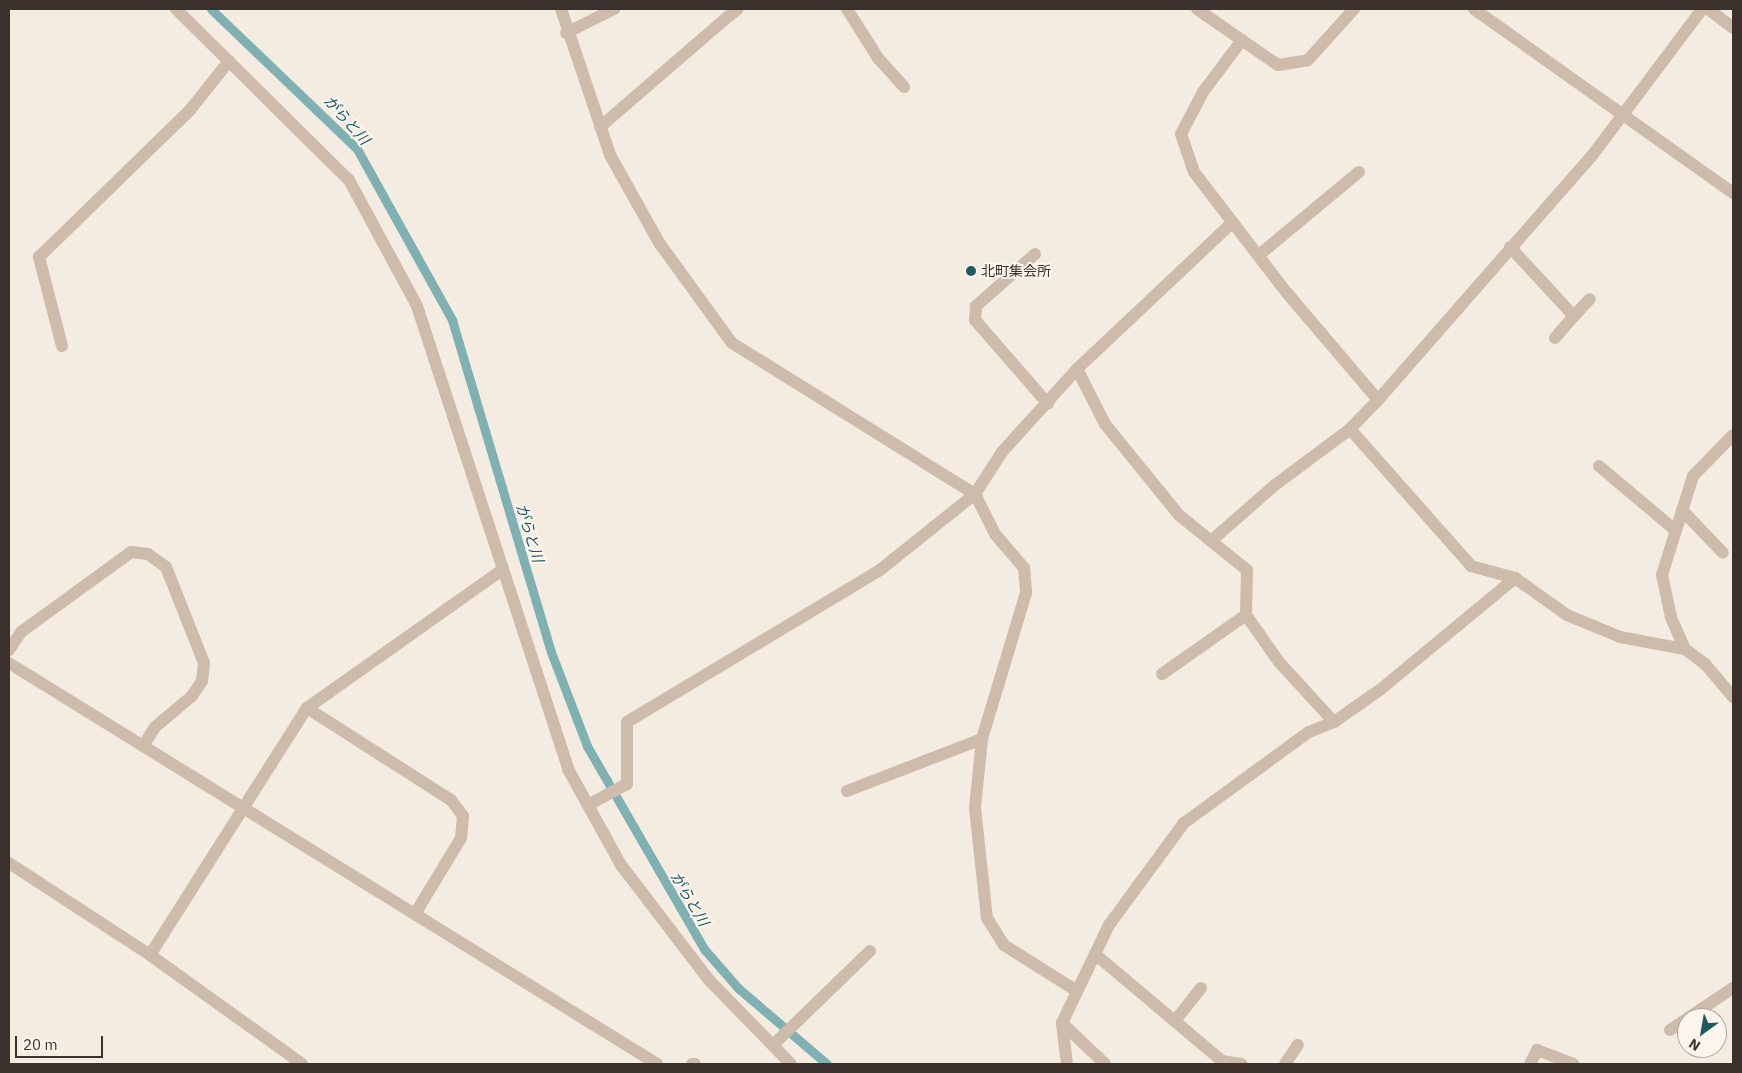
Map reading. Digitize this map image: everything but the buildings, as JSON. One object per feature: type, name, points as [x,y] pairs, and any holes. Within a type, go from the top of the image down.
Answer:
[{"type":"street","points":[[176,9],[354,188],[417,306],[568,769],[621,865],[703,972],[788,1063]]},
{"type":"street","points":[[561,9],[566,33],[610,156],[660,244],[732,343],[975,494],[995,534],[1024,568],[1026,593],[982,739],[975,808],[987,918],[1004,945],[1077,991]]},
{"type":"street","points":[[566,33],[614,9]]},
{"type":"street","points":[[600,127],[738,9]]},
{"type":"street","points":[[847,9],[878,58],[904,87]]},
{"type":"street","points":[[1197,9],[1278,65],[1308,60],[1354,9]]},
{"type":"street","points":[[1474,9],[1619,114],[1733,193]]},
{"type":"street","points":[[1210,541],[1275,485],[1350,429],[1378,400],[1590,157],[1619,114],[1702,9]]},
{"type":"street","points":[[1708,9],[1733,28]]},
{"type":"street","points":[[1242,40],[1203,92],[1181,134],[1194,172],[1259,255],[1378,400]]},
{"type":"street","points":[[62,346],[38,257],[190,110],[229,61]]},
{"type":"street","points":[[1259,255],[1359,172]]},
{"type":"street","points":[[588,805],[627,784],[626,722],[880,570],[975,494],[1002,452],[1048,404],[1077,370],[1233,222]]},
{"type":"street","points":[[1510,247],[1574,316]]},
{"type":"street","points":[[1035,254],[976,306],[975,320],[1048,404]]},
{"type":"street","points":[[1555,338],[1590,300]]},
{"type":"street","points":[[1077,370],[1105,424],[1179,515],[1247,570],[1246,615],[1279,662],[1334,722]]},
{"type":"street","points":[[1350,429],[1471,566],[1515,578],[1567,615],[1620,637],[1685,649],[1706,665],[1733,697]]},
{"type":"street","points":[[1685,649],[1670,617],[1662,575],[1693,476],[1733,435]]},
{"type":"street","points":[[1599,466],[1675,530]]},
{"type":"street","points":[[1682,510],[1723,553]]},
{"type":"street","points":[[9,650],[21,632],[131,552],[148,554],[166,568],[204,663],[202,681],[192,696],[155,728],[143,746]]},
{"type":"street","points":[[150,955],[307,708],[503,569]]},
{"type":"street","points":[[1067,1064],[1062,1023],[1109,925],[1184,823],[1309,732],[1334,722],[1515,578]]},
{"type":"street","points":[[1162,674],[1246,615]]},
{"type":"street","points":[[9,663],[657,1064]]},
{"type":"street","points":[[307,708],[451,800],[463,816],[461,838],[414,914]]},
{"type":"street","points":[[848,791],[982,739]]},
{"type":"street","points":[[9,863],[150,955],[302,1064]]},
{"type":"street","points":[[773,1046],[870,951]]},
{"type":"street","points":[[1095,954],[1222,1061],[1242,1064]]},
{"type":"street","points":[[1175,1021],[1201,988]]},
{"type":"street","points":[[1703,1008],[1733,988]]},
{"type":"street","points":[[1062,1023],[1105,1064]]},
{"type":"street","points":[[1670,1030],[1677,1025]]},
{"type":"street","points":[[1285,1064],[1298,1045]]},
{"type":"street","points":[[1530,1064],[1537,1050],[1573,1064]]},
{"type":"waterway","name":"がらと川","points":[[211,9],[357,149],[452,320],[551,652],[587,746],[705,950],[738,988],[827,1064]]},
{"type":"place","name":"北町集会所","points":[[971,271]]}]
